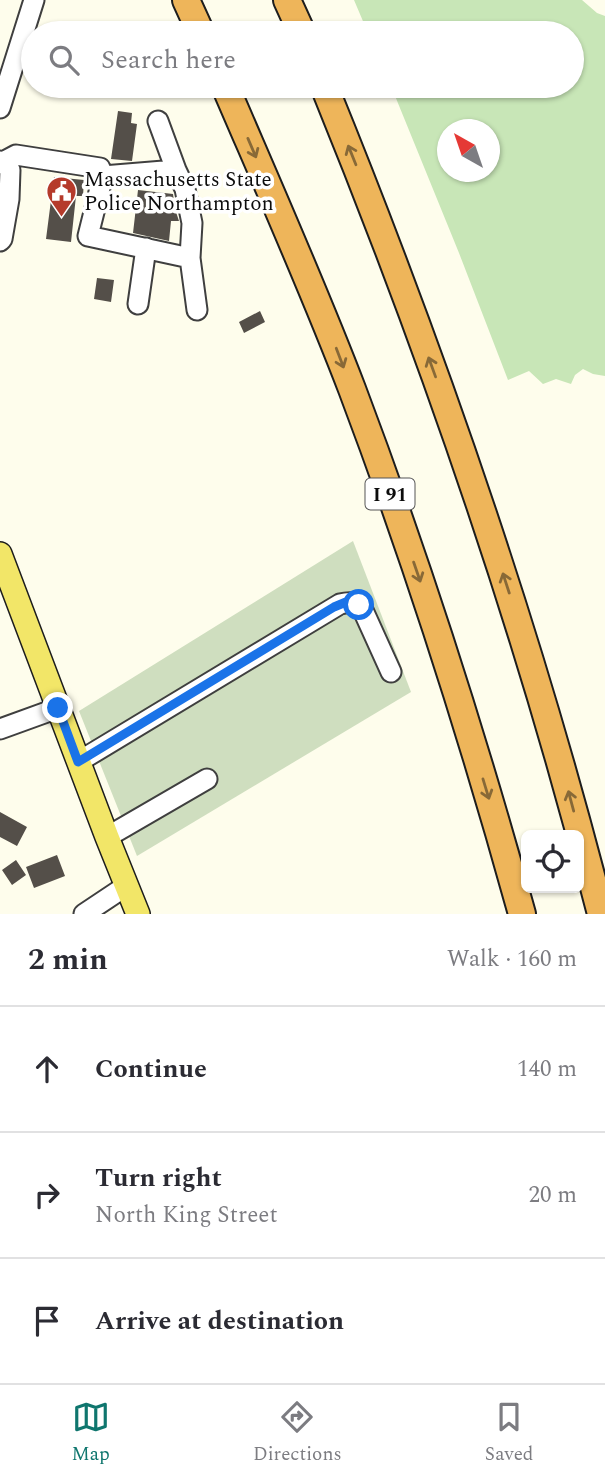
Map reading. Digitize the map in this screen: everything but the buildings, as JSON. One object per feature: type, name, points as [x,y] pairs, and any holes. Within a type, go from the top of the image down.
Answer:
[{"type":"highway","points":[[186,0],[196,21]]},
{"type":"highway","points":[[287,0],[297,21]]},
{"type":"highway","name":"I 91","points":[[230,98],[315,295],[393,501],[459,699],[522,914]]},
{"type":"highway","points":[[329,98],[407,298],[478,498],[537,681],[601,914]]},
{"type":"main road","points":[[0,554],[6,587],[58,708],[138,914]]},
{"type":"street","points":[[27,21],[34,0]]},
{"type":"street","points":[[0,108],[21,41]]},
{"type":"street","points":[[158,121],[185,189],[192,223],[190,258],[197,310]]},
{"type":"street","points":[[0,241],[9,199],[10,170],[1,162],[16,155],[100,168],[103,176],[88,236],[190,258]]},
{"type":"street","points":[[103,176],[176,170]]},
{"type":"street","points":[[138,304],[146,248]]},
{"type":"street","points":[[78,762],[340,604],[351,602],[362,608],[391,672]]},
{"type":"street","points":[[0,729],[58,708]]},
{"type":"street","points":[[107,838],[207,779]]},
{"type":"street","points":[[84,914],[126,886]]},
{"type":"green space","points":[[354,0],[582,0],[597,13],[605,16],[605,376],[583,369],[575,375],[571,384],[556,379],[543,384],[529,371],[508,380],[396,98],[584,98],[584,21],[363,21]]},
{"type":"green space","points":[[353,541],[411,692],[137,856],[79,711]]},
{"type":"place","name":"Massachusetts State Police Northampton","points":[[61,218]]},
{"type":"route","points":[[58,708],[78,762],[334,607],[346,602],[359,605]]}]
